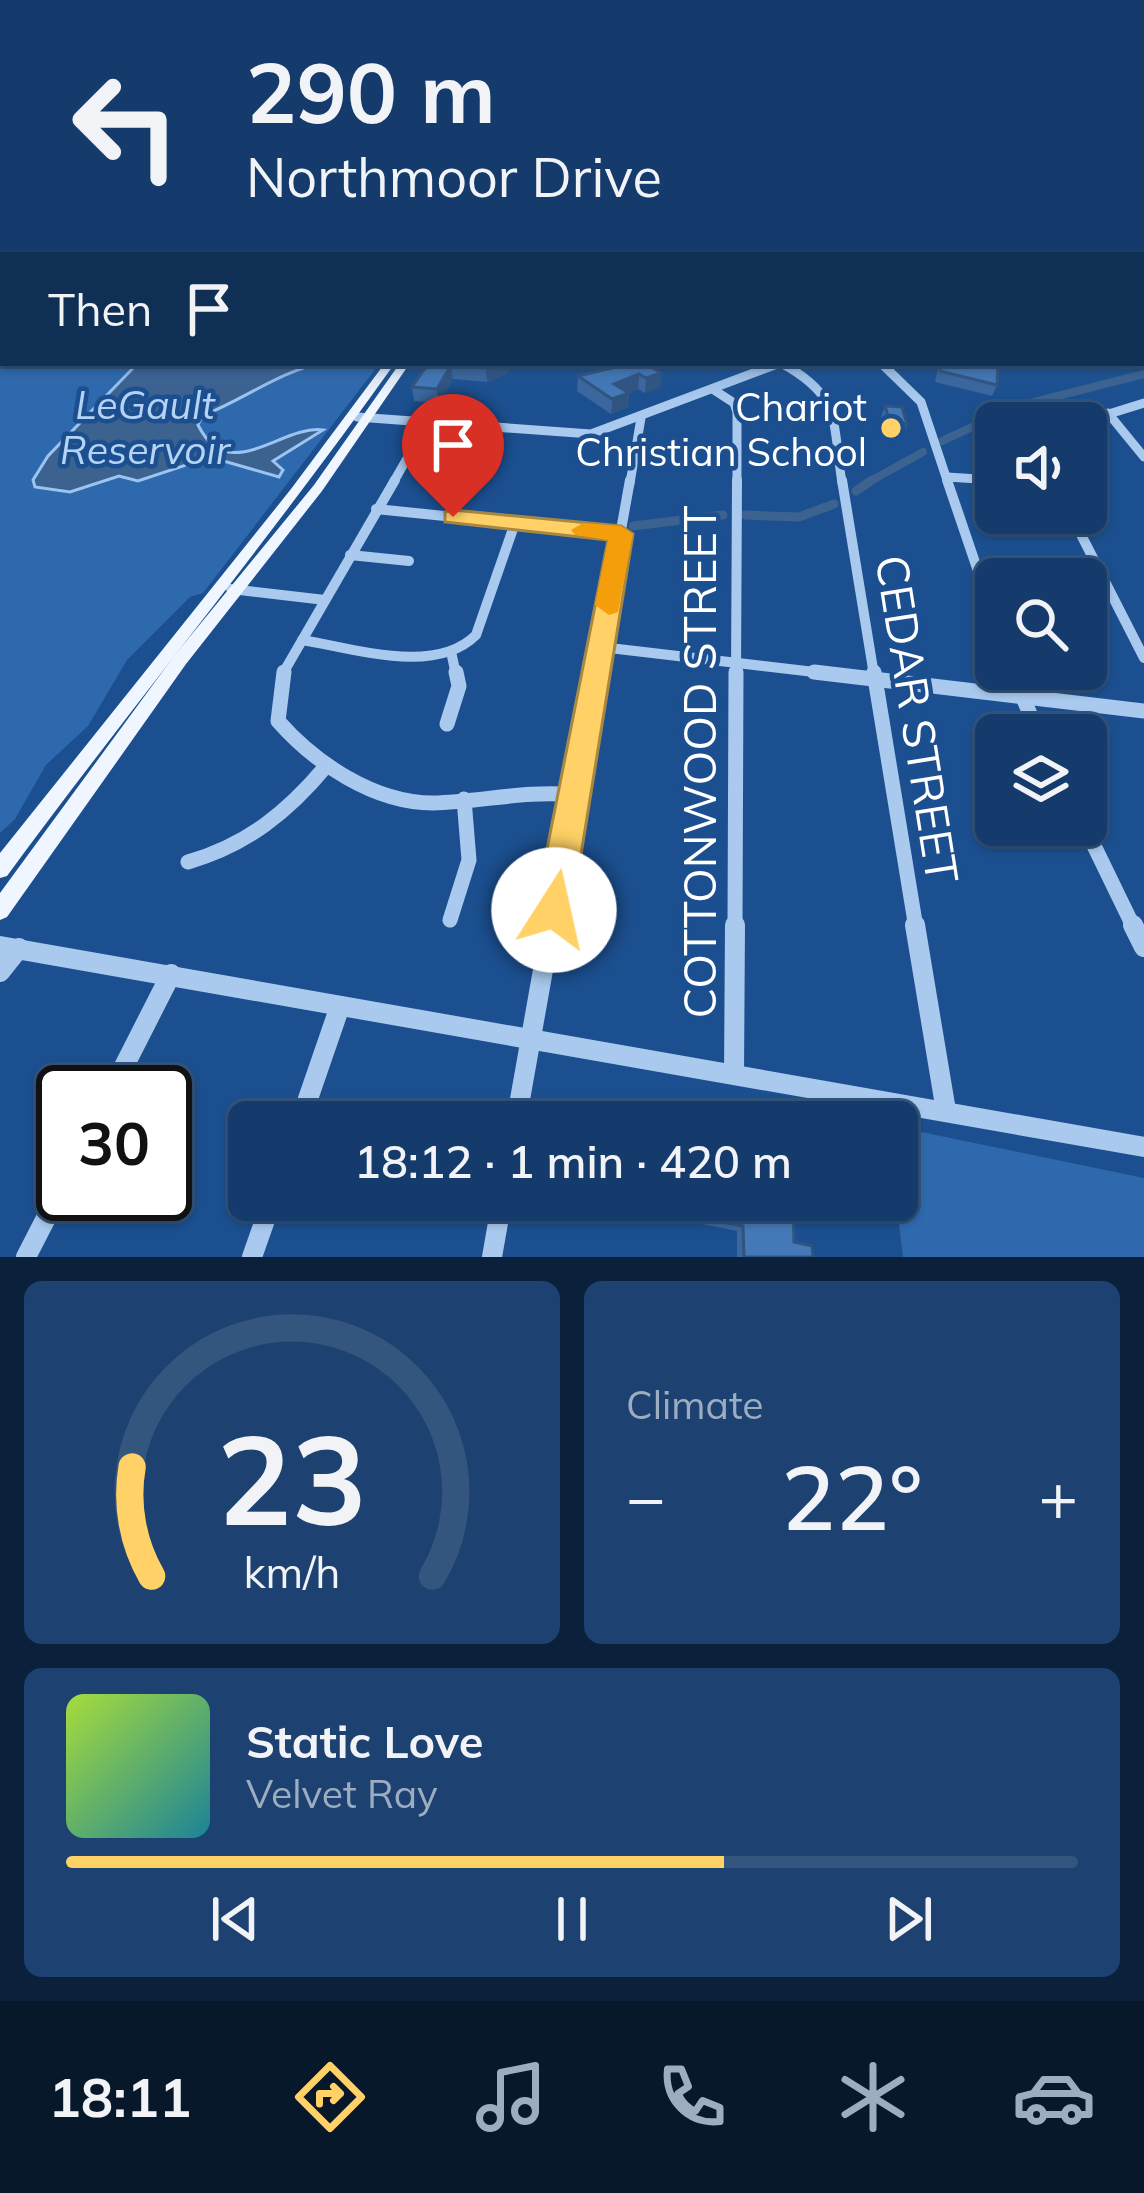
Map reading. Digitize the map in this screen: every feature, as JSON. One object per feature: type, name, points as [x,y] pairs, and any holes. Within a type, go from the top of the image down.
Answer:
[{"type":"main road","points":[[360,417],[388,366]]},
{"type":"main road","points":[[0,869],[402,366]]},
{"type":"main road","points":[[0,910],[225,589]]},
{"type":"street","points":[[360,417],[584,435],[773,366]]},
{"type":"street","name":"CEDAR STREET","points":[[786,366],[815,382],[828,397],[946,1111]]},
{"type":"street","points":[[884,366],[921,401],[975,561]]},
{"type":"street","name":"COTTONWOOD STREET","points":[[714,390],[734,403],[737,412],[734,1074]]},
{"type":"street","points":[[1144,403],[1108,413],[1144,457]]},
{"type":"street","points":[[520,1101],[640,418]]},
{"type":"street","points":[[465,459],[409,454],[281,677],[275,704],[282,730],[302,751],[391,798],[432,803],[536,791],[574,795]]},
{"type":"street","points":[[947,477],[975,478]]},
{"type":"street","points":[[376,509],[621,534]]},
{"type":"street","points":[[302,640],[452,656],[476,635],[515,523]]},
{"type":"street","points":[[1081,534],[1144,658]]},
{"type":"street","points":[[350,555],[409,561]]},
{"type":"street","points":[[225,589],[325,600]]},
{"type":"street","points":[[601,647],[1144,711]]},
{"type":"street","points":[[447,724],[459,686],[452,656]]},
{"type":"street","points":[[1020,690],[1030,714]]},
{"type":"street","points":[[188,862],[229,850],[265,829],[327,766]]},
{"type":"street","points":[[450,920],[469,860],[464,799]]},
{"type":"street","points":[[1094,846],[1144,947]]},
{"type":"street","points":[[0,972],[9,947],[1144,1147]]},
{"type":"street","points":[[124,1065],[171,974]]},
{"type":"street","points":[[307,1101],[340,1006]]},
{"type":"street","points":[[26,1257],[44,1221]]},
{"type":"street","points":[[252,1257],[265,1221]]},
{"type":"street","points":[[492,1257],[498,1221]]},
{"type":"shaded area","points":[[0,366],[378,366],[203,593],[190,597],[127,660],[88,726],[46,765],[15,819],[0,833]]},
{"type":"shaded area","points":[[918,1131],[1144,1178],[1144,1257],[903,1257],[899,1221],[918,1221]]},
{"type":"water","name":"LeGault Reservoir","points":[[135,366],[313,366],[202,416],[198,425],[211,443],[240,452],[323,430],[273,461],[283,470],[279,477],[210,457],[138,481],[119,476],[70,492],[35,487],[33,480],[48,456]]},
{"type":"building","points":[[427,366],[450,366],[437,389],[412,387]]},
{"type":"building","points":[[620,366],[650,366],[661,373],[646,378],[639,374],[614,384],[629,393],[612,399],[578,376]]},
{"type":"building","points":[[941,366],[998,366],[997,385],[940,371]]},
{"type":"building","points":[[885,406],[902,407],[907,424],[890,423]]},
{"type":"building","points":[[717,1221],[794,1221],[794,1242],[812,1246],[813,1257],[744,1257],[743,1226]]},
{"type":"waterway","points":[[942,441],[1015,407],[1144,374]]},
{"type":"waterway","points":[[870,481],[923,452]]},
{"type":"waterway","points":[[856,491],[870,481]]},
{"type":"waterway","points":[[745,515],[799,517],[834,504]]},
{"type":"waterway","points":[[633,526],[723,515]]},
{"type":"slow traffic","points":[[583,530],[621,534],[609,605]]},
{"type":"place","name":"Chariot Christian School","points":[[891,428]]},
{"type":"route","points":[[453,517],[621,534],[554,910]]}]
